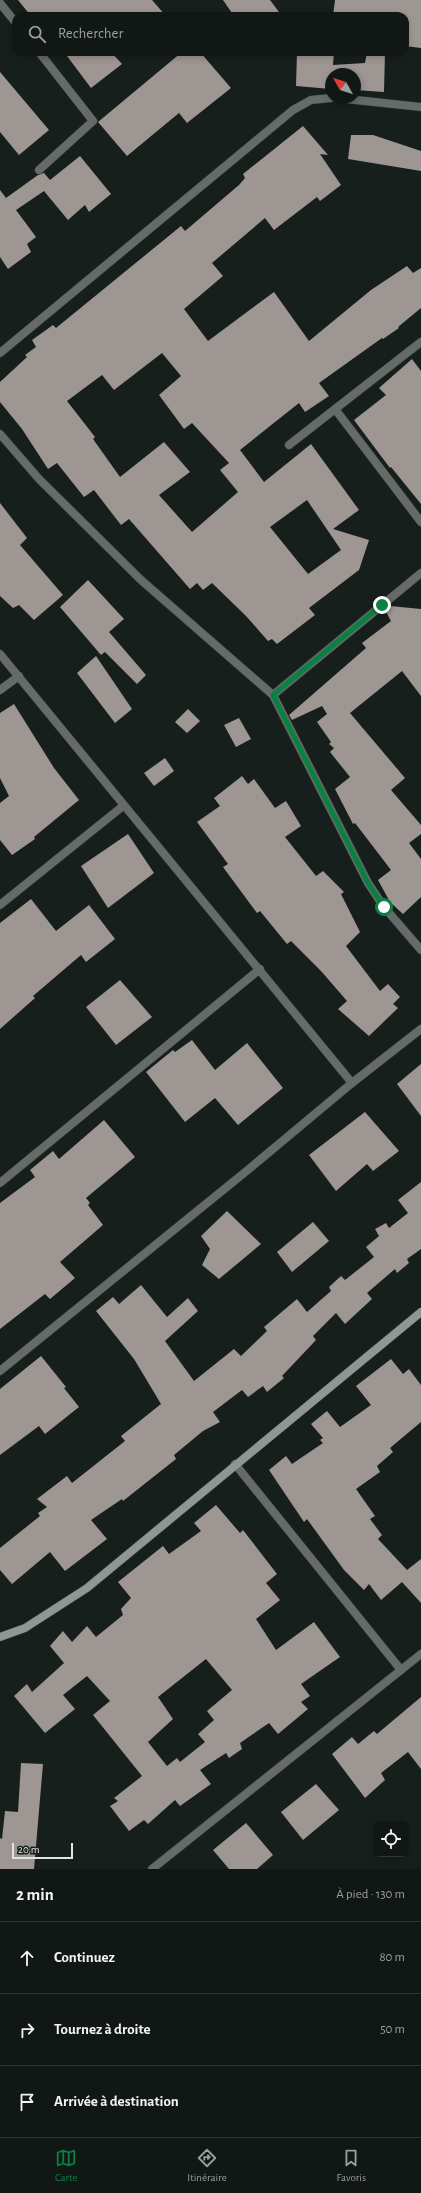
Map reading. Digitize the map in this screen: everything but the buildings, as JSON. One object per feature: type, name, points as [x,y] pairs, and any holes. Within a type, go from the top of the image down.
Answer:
[{"type":"street","points":[[0,3],[12,18]]},
{"type":"street","points":[[38,170],[93,121],[42,56]]},
{"type":"street","points":[[0,353],[293,110],[311,100],[325,99]]},
{"type":"street","points":[[361,101],[421,107]]},
{"type":"street","points":[[289,445],[421,342]]},
{"type":"street","points":[[335,409],[421,522]]},
{"type":"street","points":[[0,434],[39,479],[141,580],[273,695],[368,883],[384,907],[421,950]]},
{"type":"street","points":[[273,695],[421,573]]},
{"type":"street","points":[[0,654],[123,806],[260,969],[352,1083]]},
{"type":"street","points":[[0,690],[19,676]]},
{"type":"street","points":[[0,905],[123,806]]},
{"type":"street","points":[[0,1182],[260,969]]},
{"type":"street","points":[[0,1371],[249,1170],[352,1083],[421,1029]]},
{"type":"street","points":[[0,1637],[24,1628],[87,1588],[235,1464],[421,1312]]},
{"type":"street","points":[[235,1464],[401,1670]]},
{"type":"street","points":[[152,1869],[421,1654]]},
{"type":"route","points":[[382,605],[273,695],[368,883],[384,907]]}]
